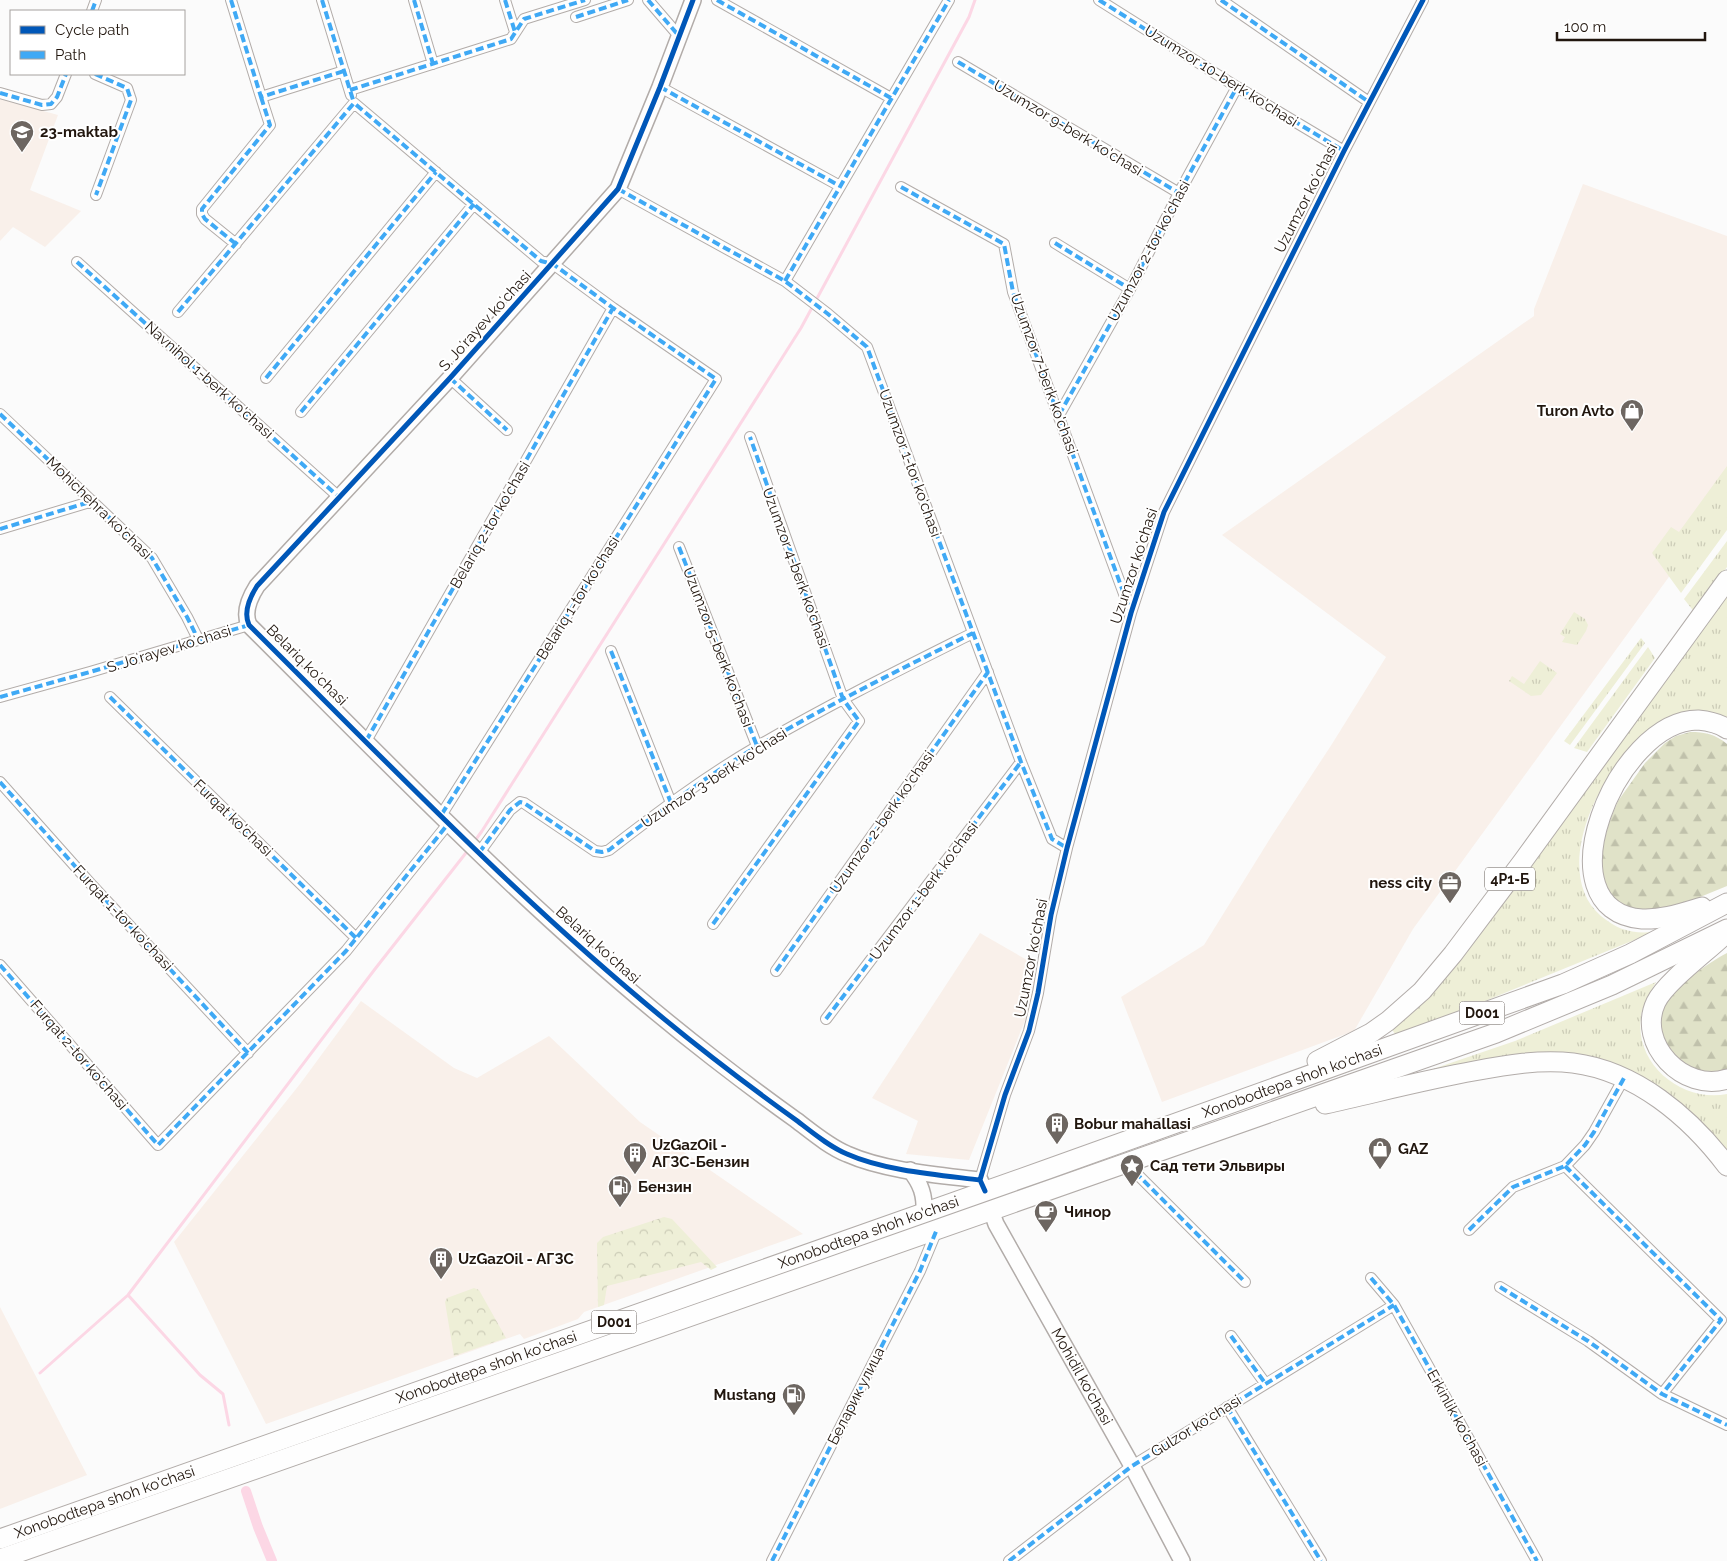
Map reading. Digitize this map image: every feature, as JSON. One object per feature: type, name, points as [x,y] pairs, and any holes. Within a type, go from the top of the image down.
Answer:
[{"type":"highway","name":"4Р1-Б","points":[[1228,1105],[1341,1050],[1371,1033],[1388,1021],[1422,991],[1453,954],[1523,861],[1727,580]]},
{"type":"highway","points":[[1727,728],[1711,722],[1694,720],[1674,724],[1643,746],[1632,759],[1607,800],[1598,825],[1592,856],[1593,875],[1601,896],[1617,911],[1629,916],[1642,919],[1663,918],[1727,902]]},
{"type":"highway","name":"Xonobodtepa shoh ko'chasi","points":[[0,1539],[924,1213],[982,1186],[1228,1105],[1563,984],[1630,954],[1727,902]]},
{"type":"highway","name":"Xonobodtepa shoh ko'chasi","points":[[0,1559],[1521,1023],[1612,985],[1727,929]]},
{"type":"highway","points":[[1727,933],[1662,992],[1655,1004],[1652,1034],[1666,1059],[1679,1071],[1691,1077],[1705,1080],[1727,1078]]},
{"type":"highway","points":[[1236,1124],[1453,1075],[1518,1064],[1574,1063],[1606,1071],[1624,1078],[1667,1105],[1683,1117],[1727,1166]]},
{"type":"highway","name":"Mohidil ko'chasi","points":[[982,1186],[991,1210]]},
{"type":"highway","points":[[634,1315],[641,1333]]},
{"type":"highway","points":[[301,1433],[296,1436],[294,1444],[298,1449],[310,1450]]},
{"type":"highway","points":[[54,1520],[60,1538]]},
{"type":"street","points":[[231,0],[270,125],[202,209],[202,214],[206,219],[236,244]]},
{"type":"street","points":[[322,0],[354,103],[541,261],[553,264],[613,308]]},
{"type":"street","points":[[414,0],[433,64]]},
{"type":"street","points":[[505,0],[515,32]]},
{"type":"street","points":[[350,90],[510,39],[524,19],[585,0]]},
{"type":"street","points":[[576,17],[628,0]]},
{"type":"street","points":[[648,0],[679,36]]},
{"type":"street","name":"S. Joʻrayev koʻchasi","points":[[0,697],[249,625],[247,610],[251,596],[257,586],[450,378],[618,189],[693,0]]},
{"type":"street","points":[[717,0],[891,98]]},
{"type":"street","name":"Uzumzor 10-berk ko'chasi","points":[[1099,0],[1344,151]]},
{"type":"street","points":[[1221,0],[1369,102]]},
{"type":"street","name":"Uzumzor koʻchasi","points":[[982,1186],[1005,1095],[1029,1031],[1038,993],[1051,915],[1067,848],[1131,613],[1164,512],[1344,151],[1423,0]]},
{"type":"street","points":[[785,281],[944,2]]},
{"type":"street","name":"Uzumzor 9-berk ko'chasi","points":[[958,62],[1179,194]]},
{"type":"street","points":[[261,97],[344,71]]},
{"type":"street","points":[[0,93],[42,105],[51,104],[57,97],[66,75]]},
{"type":"street","points":[[96,195],[131,100],[127,88],[97,75]]},
{"type":"street","points":[[660,87],[840,186]]},
{"type":"street","name":"Uzumzor 2-tor ko'chasi","points":[[1059,415],[1130,289],[1179,194],[1238,87]]},
{"type":"street","points":[[178,312],[354,103]]},
{"type":"street","points":[[266,378],[436,172]]},
{"type":"street","name":"Uzumzor 7-berk ko'chasi","points":[[901,187],[1004,244],[1013,292],[1131,613]]},
{"type":"street","name":"Uzumzor 1-tor ko‘chasi","points":[[618,189],[785,281],[867,347],[1052,840],[1067,848]]},
{"type":"street","points":[[301,412],[474,204]]},
{"type":"street","points":[[1055,243],[1130,289]]},
{"type":"street","name":"Navnihol 1-berk ko'chasi","points":[[77,262],[340,498]]},
{"type":"street","name":"Belariq 1-tor ko'chasi","points":[[158,1145],[346,951],[444,820],[716,379],[613,308]]},
{"type":"street","name":"Belariq 2-tor ko'chasi","points":[[366,741],[613,308]]},
{"type":"street","points":[[450,378],[507,430]]},
{"type":"street","name":"Mohichehra ko'chasi","points":[[0,414],[152,558],[198,639]]},
{"type":"street","name":"Uzumzor 4-berk ko'chasi","points":[[713,924],[859,721],[843,699],[750,437]]},
{"type":"street","points":[[0,529],[93,501]]},
{"type":"street","name":"Uzumzor 5-berk ko'chasi","points":[[679,547],[757,746]]},
{"type":"street","name":"Belariq koʻchasi","points":[[249,625],[473,848],[627,989],[747,1085],[839,1150],[870,1162],[982,1186]]},
{"type":"street","name":"Uzumzor 3-berk ko'chasi","points":[[473,848],[520,802],[594,851],[602,852],[609,850],[671,802],[757,746],[843,699],[973,633]]},
{"type":"street","points":[[611,651],[671,802]]},
{"type":"street","name":"Uzumzor 2-berk ko'chasi","points":[[776,972],[988,672]]},
{"type":"street","name":"Furqat ko'chasi","points":[[110,697],[356,938]]},
{"type":"street","name":"Uzumzor 1-berk ko'chasi","points":[[826,1020],[1022,762]]},
{"type":"street","name":"Furqat 1-tor ko'chasi","points":[[0,782],[90,883],[248,1053]]},
{"type":"street","name":"Furqat 2-tor ko'chasi","points":[[0,965],[158,1145]]},
{"type":"street","points":[[1468,1230],[1513,1187],[1565,1166],[1585,1145],[1594,1132],[1624,1078]]},
{"type":"street","points":[[1132,1161],[1135,1172],[1245,1282]]},
{"type":"street","points":[[1565,1166],[1721,1320],[1662,1394]]},
{"type":"street","points":[[910,1170],[923,1192],[924,1213]]},
{"type":"street","name":"Mohidil ko'chasi","points":[[991,1210],[996,1224],[1022,1272],[1132,1466],[1182,1561]]},
{"type":"street","name":"Беларик улица","points":[[772,1561],[920,1271],[937,1229]]},
{"type":"street","name":"Erkinlik ko'chasi","points":[[1371,1278],[1394,1305],[1538,1561]]},
{"type":"street","points":[[1500,1287],[1588,1341],[1662,1394],[1727,1425]]},
{"type":"street","name":"Gulzor ko'chasi","points":[[1009,1561],[1132,1466],[1394,1305]]},
{"type":"street","points":[[1231,1336],[1265,1383]]},
{"type":"street","points":[[1227,1407],[1321,1561]]},
{"type":"shaded area","name":"23-maktab","points":[[0,99],[58,115],[30,190],[81,211],[45,247],[13,227],[0,241]]},
{"type":"shaded area","points":[[1583,184],[1727,236],[1727,497],[1413,929],[1354,1031],[1162,1102],[1121,997],[1204,945],[1386,657],[1222,535],[1534,316],[1534,309]]},
{"type":"shaded area","points":[[980,933],[1034,964],[1034,998],[969,1160],[906,1154],[918,1121],[872,1098]]},
{"type":"shaded area","points":[[361,1001],[454,1068],[477,1078],[549,1036],[640,1122],[803,1234],[584,1312],[578,1319],[524,1339],[520,1334],[266,1424],[174,1242],[300,1084]]},
{"type":"shaded area","points":[[0,1307],[87,1475],[0,1509]]},
{"type":"green space","points":[[1727,466],[1727,530],[1681,593],[1652,553],[1671,527],[1679,532]]},
{"type":"green space","points":[[1727,541],[1727,567],[1695,613],[1684,599]]},
{"type":"green space","points":[[1727,590],[1727,717],[1707,712],[1686,712],[1661,722],[1636,742],[1614,769],[1596,799],[1584,832],[1579,864],[1584,893],[1601,916],[1613,925],[1632,932],[1654,932],[1397,1037],[1391,1028]]},
{"type":"green space","points":[[1574,612],[1585,619],[1588,625],[1577,645],[1562,642],[1565,637],[1560,634]]},
{"type":"green space","points":[[1641,638],[1645,643],[1570,745],[1564,741]]},
{"type":"green space","points":[[1648,647],[1655,658],[1587,752],[1574,748]]},
{"type":"green space","points":[[1540,661],[1557,673],[1541,695],[1531,696],[1509,681],[1512,676],[1524,684]]},
{"type":"green space","points":[[1690,732],[1710,734],[1727,744],[1727,886],[1661,913],[1622,906],[1604,889],[1599,861],[1609,823],[1618,801],[1645,763],[1665,743],[1676,736]]},
{"type":"green space","points":[[1727,953],[1727,1073],[1706,1076],[1671,1059],[1661,1034],[1659,1026],[1660,1016],[1665,1005],[1683,984],[1707,965]]},
{"type":"green space","points":[[1656,982],[1643,1008],[1641,1017],[1641,1034],[1645,1050],[1653,1064],[1678,1086],[1710,1095],[1727,1094],[1727,1153],[1599,1060],[1389,1084],[1515,1041]]},
{"type":"green space","points":[[664,1217],[672,1219],[717,1267],[711,1270],[701,1262],[607,1286],[604,1305],[598,1307],[597,1243],[603,1237]]},
{"type":"green space","points":[[474,1288],[479,1290],[506,1338],[454,1356],[445,1302],[447,1298]]},
{"type":"waterway","points":[[474,842],[801,328],[969,17],[975,0]]},
{"type":"waterway","points":[[40,1373],[128,1295],[375,969],[469,849]]},
{"type":"waterway","points":[[128,1295],[200,1375],[223,1394],[229,1425]]},
{"type":"waterway","points":[[246,1491],[272,1561]]},
{"type":"marked path","points":[[92,10],[96,0]]},
{"type":"marked path","points":[[231,0],[261,97],[344,71]]},
{"type":"marked path","points":[[322,0],[354,103]]},
{"type":"marked path","points":[[414,0],[433,64]]},
{"type":"marked path","points":[[505,0],[515,32]]},
{"type":"marked path","points":[[350,90],[511,39],[524,19],[585,0]]},
{"type":"marked path","points":[[576,17],[628,0]]},
{"type":"marked path","points":[[648,0],[679,36]]},
{"type":"marked path","points":[[717,0],[891,98]]},
{"type":"marked path","points":[[785,281],[949,0]]},
{"type":"marked path","points":[[1099,0],[1237,87],[1344,151]]},
{"type":"marked path","points":[[1221,0],[1369,102]]},
{"type":"marked path","points":[[958,62],[1179,193]]},
{"type":"marked path","points":[[0,93],[42,105],[51,104],[57,97],[66,75]]},
{"type":"marked path","points":[[96,195],[131,100],[127,88],[97,75]]},
{"type":"marked path","points":[[660,87],[840,186]]},
{"type":"marked path","points":[[1059,415],[1130,289],[1179,193],[1237,87]]},
{"type":"marked path","points":[[236,244],[205,219],[202,209],[270,125],[261,97]]},
{"type":"marked path","points":[[178,312],[354,103],[541,261],[553,264],[716,379],[440,817]]},
{"type":"marked path","points":[[266,378],[436,172]]},
{"type":"marked path","points":[[901,187],[1004,244],[1013,292],[1131,613]]},
{"type":"marked path","points":[[618,189],[785,281],[867,347],[1021,762],[1052,839],[1067,848]]},
{"type":"marked path","points":[[301,412],[474,204]]},
{"type":"marked path","points":[[1055,243],[1130,289]]},
{"type":"marked path","points":[[77,262],[340,498]]},
{"type":"marked path","points":[[366,741],[613,308]]},
{"type":"marked path","points":[[450,378],[507,430]]},
{"type":"marked path","points":[[0,414],[152,558],[198,639]]},
{"type":"marked path","points":[[713,924],[859,721],[843,699],[750,437]]},
{"type":"marked path","points":[[0,529],[93,501]]},
{"type":"marked path","points":[[679,547],[757,746]]},
{"type":"marked path","points":[[0,697],[249,625]]},
{"type":"marked path","points":[[479,853],[510,810],[520,802],[595,851],[609,850],[701,782],[758,746],[838,702],[973,633]]},
{"type":"marked path","points":[[611,651],[671,803]]},
{"type":"marked path","points":[[776,971],[988,672]]},
{"type":"marked path","points":[[110,697],[356,938]]},
{"type":"marked path","points":[[826,1019],[1021,762]]},
{"type":"marked path","points":[[0,782],[90,883],[248,1053]]},
{"type":"marked path","points":[[0,965],[158,1145],[346,951],[448,824]]},
{"type":"marked path","points":[[1469,1230],[1513,1187],[1565,1166],[1585,1145],[1594,1132],[1624,1078]]},
{"type":"marked path","points":[[1131,1161],[1135,1172],[1245,1282]]},
{"type":"marked path","points":[[1565,1166],[1721,1320],[1662,1394]]},
{"type":"marked path","points":[[772,1561],[920,1271],[937,1229]]},
{"type":"marked path","points":[[1371,1278],[1394,1305],[1537,1561]]},
{"type":"marked path","points":[[1500,1287],[1588,1341],[1662,1394],[1727,1425]]},
{"type":"marked path","points":[[1009,1561],[1132,1466],[1394,1305]]},
{"type":"marked path","points":[[1231,1336],[1265,1383]]},
{"type":"marked path","points":[[1227,1407],[1321,1561]]},
{"type":"cycle path","points":[[693,0],[618,189],[450,378],[257,586],[248,605],[247,620],[249,625],[474,849],[591,956],[651,1008],[723,1066],[840,1151],[878,1165],[980,1180],[985,1191]]},
{"type":"cycle path","points":[[980,1180],[1005,1095],[1029,1031],[1038,993],[1051,915],[1067,848],[1131,613],[1164,512],[1344,151],[1423,0]]},
{"type":"place","name":"23-maktab","points":[[22,153]]},
{"type":"place","name":"Turon Avto","points":[[1632,432]]},
{"type":"place","name":"ness city","points":[[1450,904]]},
{"type":"place","name":"Bobur mahallasi","points":[[1057,1145]]},
{"type":"place","name":"GAZ","points":[[1380,1170]]},
{"type":"place","name":"UzGazOil - АГЗС-Бензин","points":[[635,1175]]},
{"type":"place","name":"Сад тети Эльвиры","points":[[1132,1187]]},
{"type":"place","name":"Бензин","points":[[620,1208]]},
{"type":"place","name":"Чинор","points":[[1046,1233]]},
{"type":"place","name":"UzGazOil - АГЗС","points":[[441,1280]]},
{"type":"place","name":"Mustang","points":[[794,1416]]}]
